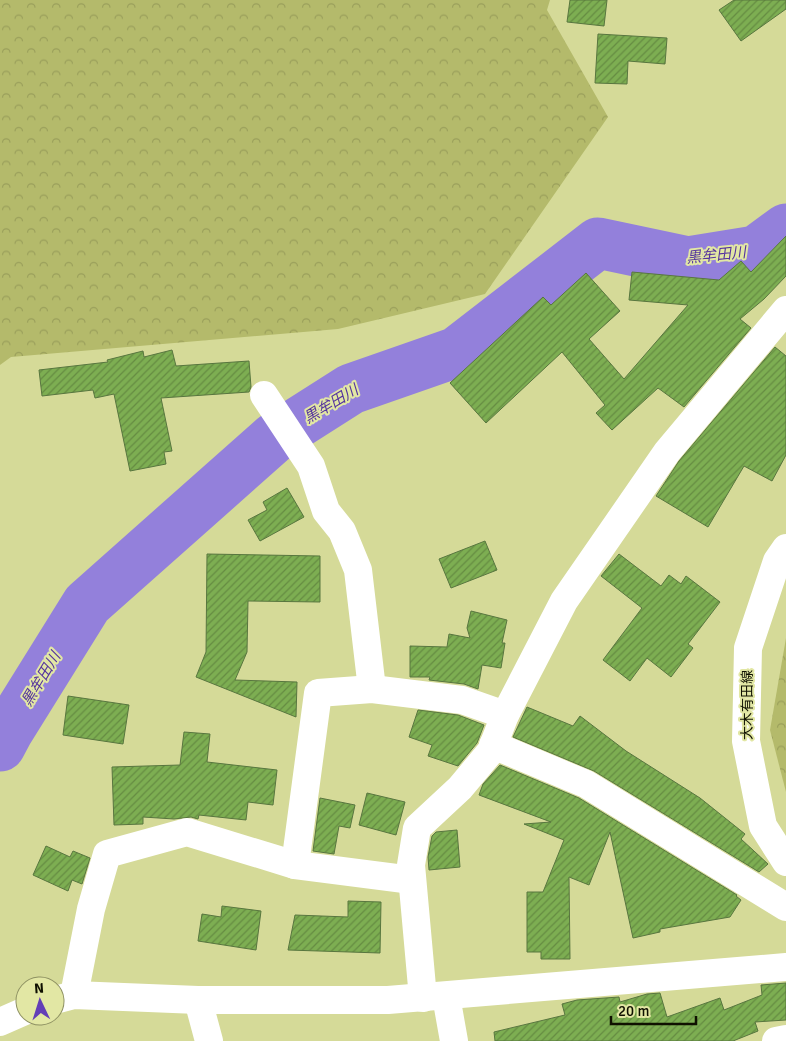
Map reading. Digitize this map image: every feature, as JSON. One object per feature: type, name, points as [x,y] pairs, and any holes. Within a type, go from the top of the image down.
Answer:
[{"type":"street","points":[[454,1041],[434,997],[412,880],[410,866],[417,828],[460,788],[491,751],[505,715],[564,601],[667,452],[786,310]]},
{"type":"street","points":[[270,403],[311,466],[326,511],[342,531],[358,570],[372,690]]},
{"type":"street","name":"大木有田線","points":[[786,548],[778,561],[748,648],[746,741],[763,826],[786,862]]},
{"type":"street","points":[[295,865],[318,693],[372,690],[462,700],[505,715]]},
{"type":"street","points":[[493,745],[586,784],[786,908]]},
{"type":"street","points":[[412,880],[295,865],[187,832],[107,854],[65,998],[388,1000],[786,967]]},
{"type":"street","points":[[198,1000],[209,1041]]},
{"type":"street","points":[[0,1022],[15,1015]]},
{"type":"street","points":[[776,1041],[786,1039]]},
{"type":"green space","points":[[0,0],[550,0],[547,10],[608,117],[485,294],[338,329],[11,357],[0,365]]},
{"type":"green space","points":[[786,638],[786,792],[770,730]]},
{"type":"building","points":[[570,0],[607,0],[604,26],[567,22]]},
{"type":"building","points":[[734,0],[786,0],[786,9],[741,41],[719,10]]},
{"type":"building","points":[[598,34],[667,38],[665,64],[628,61],[627,84],[595,83]]},
{"type":"building","points":[[786,236],[786,276],[764,299],[740,319],[751,328],[684,407],[658,388],[612,430],[596,413],[605,405],[562,352],[486,423],[450,383],[543,297],[551,305],[586,273],[620,311],[589,339],[624,379],[688,305],[629,300],[632,272],[719,280],[741,261],[751,272]]},
{"type":"building","points":[[775,347],[786,356],[786,455],[772,481],[744,466],[708,527],[656,496],[679,461]]},
{"type":"building","points":[[172,350],[176,366],[249,361],[251,387],[249,392],[161,398],[172,451],[164,452],[166,464],[130,471],[114,394],[95,398],[93,390],[42,396],[39,370],[108,362],[107,360],[143,351],[144,357]]},
{"type":"building","points":[[287,488],[304,517],[260,541],[248,520],[267,510],[263,502]]},
{"type":"building","points":[[485,541],[497,570],[451,588],[439,559]]},
{"type":"building","points":[[207,554],[320,556],[320,602],[248,601],[247,652],[235,680],[297,682],[296,717],[196,677],[206,652]]},
{"type":"building","points":[[619,554],[661,586],[669,575],[681,584],[686,576],[720,602],[688,644],[693,648],[671,677],[647,658],[630,681],[603,660],[642,608],[601,576]]},
{"type":"building","points":[[471,611],[507,620],[502,643],[505,643],[501,668],[482,665],[478,689],[464,684],[429,680],[430,677],[410,677],[410,646],[447,647],[449,634],[470,638],[467,628]]},
{"type":"building","points":[[68,696],[129,705],[123,744],[63,735]]},
{"type":"building","points":[[527,707],[573,726],[580,716],[626,751],[700,798],[745,834],[741,839],[768,864],[759,872],[594,771],[513,737]]},
{"type":"building","points":[[418,710],[458,715],[484,725],[477,743],[458,766],[428,756],[432,745],[409,737]]},
{"type":"building","points":[[184,732],[210,734],[207,762],[277,770],[273,805],[248,802],[246,820],[199,815],[198,819],[191,817],[174,819],[143,817],[143,824],[114,825],[112,767],[180,765]]},
{"type":"building","points":[[500,765],[579,798],[737,895],[741,900],[730,917],[660,929],[660,932],[633,938],[610,832],[589,885],[569,877],[570,959],[541,959],[541,952],[527,952],[527,892],[543,892],[564,840],[524,824],[551,822],[479,795],[483,784]]},
{"type":"building","points":[[367,793],[405,802],[396,835],[359,825]]},
{"type":"building","points":[[320,798],[355,805],[350,828],[339,826],[334,854],[313,851]]},
{"type":"building","points":[[457,830],[460,867],[429,870],[428,857],[432,836],[436,832]]},
{"type":"building","points":[[46,846],[70,857],[73,851],[90,858],[82,884],[72,880],[68,891],[33,875]]},
{"type":"building","points":[[348,901],[381,902],[380,953],[288,950],[295,915],[348,917]]},
{"type":"building","points":[[222,906],[261,911],[256,950],[198,941],[202,914],[221,917]]},
{"type":"building","points":[[786,983],[786,1020],[755,1022],[758,1031],[733,1041],[495,1041],[494,1032],[565,1015],[562,1004],[577,1000],[619,997],[620,1002],[647,994],[660,993],[667,1017],[720,998],[724,1010],[762,995],[761,985]]},
{"type":"waterway","name":"黒牟田川","points":[[0,746],[87,604],[274,438],[351,389],[457,352],[598,243],[688,262],[756,251],[786,229]]}]
